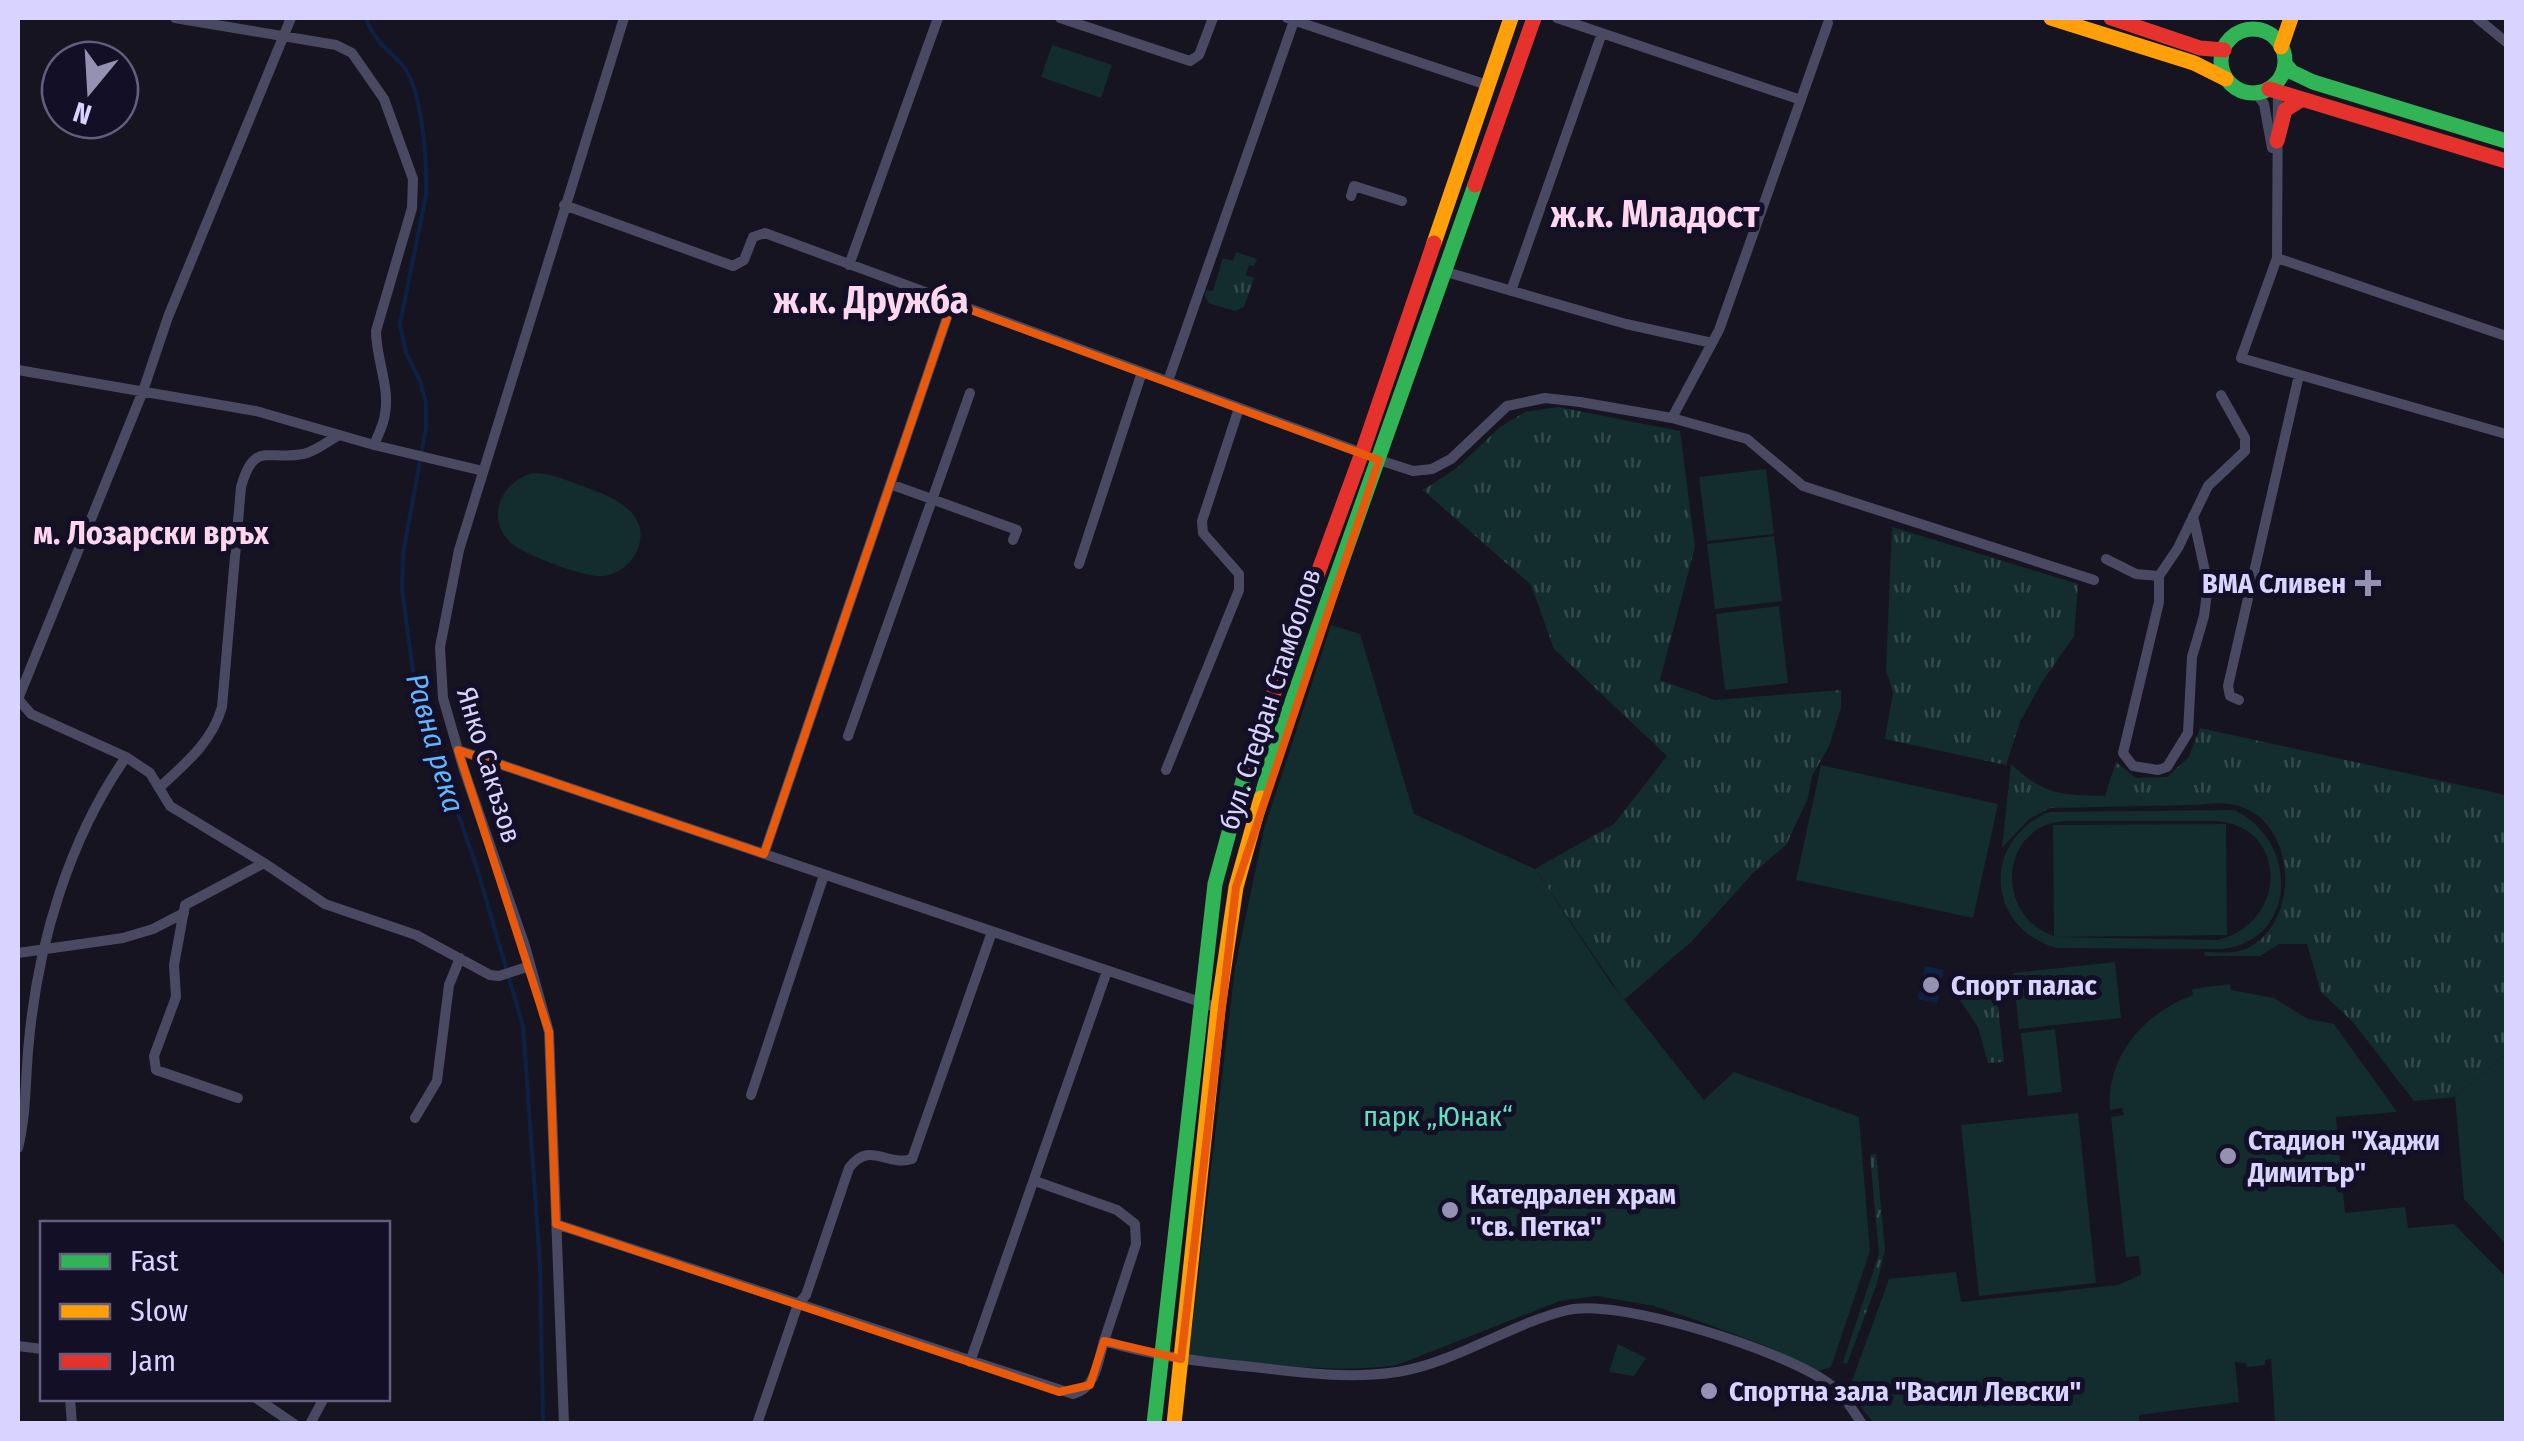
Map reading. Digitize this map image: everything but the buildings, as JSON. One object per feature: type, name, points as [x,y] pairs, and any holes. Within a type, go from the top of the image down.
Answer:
[{"type":"main road","name":"бул. Стефан Стамболов","points":[[1154,1424],[1200,1002],[1215,884],[1227,830],[1253,745],[1362,452],[1511,18]]},
{"type":"main road","name":"бул. Стефан Стамболов","points":[[1174,1424],[1218,1008],[1236,887],[1274,750],[1534,18]]},
{"type":"main road","points":[[2050,18],[2194,64],[2226,79],[2239,90],[2270,89],[2506,161]]},
{"type":"main road","points":[[2111,18],[2200,48],[2224,50]]},
{"type":"main road","points":[[2226,79],[2221,60],[2224,50],[2230,39],[2256,18]]},
{"type":"main road","points":[[2291,18],[2282,47],[2285,64],[2292,72],[2313,82],[2506,141]]},
{"type":"main road","points":[[2243,32],[2264,32],[2282,47]]},
{"type":"main road","points":[[2270,89],[2285,64]]},
{"type":"main road","points":[[2277,141],[2283,110],[2301,100]]},
{"type":"main road","points":[[1362,452],[1380,460]]},
{"type":"street","points":[[175,18],[336,45],[352,52],[384,99],[414,178],[412,208],[376,331],[386,413],[374,446]]},
{"type":"street","points":[[290,18],[18,699],[31,714],[126,758],[150,774],[170,806],[325,904],[416,935],[490,975],[524,968]]},
{"type":"street","name":"Янко Сакъзов","points":[[564,1424],[549,1032],[524,968],[443,698],[440,647],[459,550],[624,18]]},
{"type":"street","points":[[849,265],[938,18]]},
{"type":"street","points":[[1060,18],[1190,61],[1200,55],[1213,18]]},
{"type":"street","points":[[1168,382],[1292,18],[1487,85]]},
{"type":"street","points":[[1557,18],[1801,100]]},
{"type":"street","points":[[2478,18],[2506,42]]},
{"type":"street","points":[[1672,418],[1712,342],[1828,23]]},
{"type":"street","points":[[1511,292],[1602,33]]},
{"type":"street","points":[[2270,89],[2277,141],[2277,258],[2242,358],[2506,434]]},
{"type":"street","points":[[2270,89],[2264,104],[2278,178]]},
{"type":"street","points":[[1351,196],[1354,186],[1402,201]]},
{"type":"street","points":[[564,205],[733,266],[742,262],[752,238],[762,233],[1362,452]]},
{"type":"street","points":[[2277,258],[2506,336]]},
{"type":"street","points":[[1443,271],[1626,324],[1712,342]]},
{"type":"street","points":[[764,854],[952,302]]},
{"type":"street","points":[[18,370],[256,411],[374,446],[483,471]]},
{"type":"street","points":[[1079,564],[1142,372]]},
{"type":"street","points":[[2239,700],[2230,696],[2228,686],[2299,375]]},
{"type":"street","points":[[848,736],[970,394]]},
{"type":"street","points":[[2194,516],[2208,586],[2192,657],[2188,733],[2167,767],[2158,770],[2134,766],[2123,753],[2159,602],[2159,576],[2208,486],[2240,458],[2247,443],[2221,395]]},
{"type":"street","points":[[1380,460],[1413,471],[1432,468],[1451,460],[1507,406],[1544,398],[1580,402],[1672,418],[1747,439],[1802,486],[2094,580]]},
{"type":"street","points":[[1166,770],[1239,590],[1239,574],[1203,533],[1202,521],[1239,408]]},
{"type":"street","points":[[160,788],[204,744],[216,727],[222,706],[241,487],[246,470],[254,458],[265,454],[304,454],[340,435]]},
{"type":"street","points":[[890,484],[1017,530],[1013,540]]},
{"type":"street","points":[[2106,560],[2136,574],[2159,576]]},
{"type":"street","points":[[458,750],[1218,1008]]},
{"type":"street","points":[[18,1148],[24,1120],[29,1037],[59,892],[114,774],[126,758]]},
{"type":"street","points":[[238,1098],[156,1070],[154,1056],[176,998],[174,966],[185,904],[264,863]]},
{"type":"street","points":[[751,1096],[824,875]]},
{"type":"street","points":[[18,953],[124,938],[184,913]]},
{"type":"street","points":[[757,1424],[849,1168],[855,1160],[870,1154],[901,1162],[912,1159],[992,932]]},
{"type":"street","points":[[415,1118],[437,1081],[449,985],[460,958]]},
{"type":"street","points":[[970,1362],[1107,971]]},
{"type":"street","points":[[556,1224],[1073,1394],[1090,1385],[1136,1244],[1135,1224],[1117,1210],[1036,1181]]},
{"type":"street","points":[[1104,1341],[1181,1359],[1339,1376],[1399,1372],[1558,1312],[1604,1307],[1688,1326],[1800,1368],[1830,1384],[1862,1424]]},
{"type":"street","points":[[260,1401],[294,1424]]},
{"type":"street","points":[[310,1424],[322,1401]]},
{"type":"highlighted area","points":[[952,303],[1379,460],[1236,887],[1181,1359],[1104,1341],[1090,1385],[1059,1392],[556,1224],[549,1032],[458,750],[764,854]]},
{"type":"green space","points":[[1052,45],[1112,65],[1101,98],[1041,77]]},
{"type":"green space","points":[[1236,252],[1257,259],[1254,266],[1249,265],[1246,275],[1254,278],[1244,307],[1235,311],[1208,303],[1205,295],[1206,290],[1213,291],[1223,258],[1233,261]]},
{"type":"green space","points":[[1558,407],[1680,431],[1695,547],[1660,680],[1715,700],[1841,690],[1841,708],[1829,746],[1812,776],[1808,798],[1786,845],[1752,874],[1691,942],[1624,1000],[1535,869],[1614,824],[1667,756],[1554,649],[1531,585],[1423,490],[1457,468],[1500,427],[1525,412]]},
{"type":"green space","points":[[1766,469],[1774,534],[1707,541],[1699,477]]},
{"type":"green space","points":[[533,473],[596,491],[629,510],[640,529],[640,541],[629,563],[613,573],[596,576],[556,565],[511,543],[499,523],[500,502],[513,484]]},
{"type":"green space","points":[[1892,527],[2078,584],[2074,636],[2020,722],[2006,765],[1885,739],[1893,693],[1886,670]]},
{"type":"green space","points":[[1774,536],[1782,601],[1715,609],[1707,544]]},
{"type":"green space","points":[[1779,606],[1788,683],[1725,690],[1716,614]]},
{"type":"green space","name":"парк „Юнак“","points":[[1331,625],[1360,634],[1414,814],[1535,869],[1611,983],[1704,1100],[1734,1072],[1859,1117],[1870,1251],[1831,1367],[1819,1371],[1699,1321],[1654,1306],[1597,1296],[1560,1301],[1397,1365],[1319,1368],[1189,1355],[1235,968],[1264,829]]},
{"type":"green space","points":[[2200,728],[2506,795],[2506,1054],[2455,1097],[2414,1101],[2353,1022],[2321,992],[2307,944],[2279,944],[2260,956],[2205,956],[2204,952],[2245,950],[2267,933],[2278,915],[2285,870],[2280,848],[2270,829],[2255,814],[2224,803],[2050,808],[2029,819],[2002,848],[2011,764],[2033,782],[2054,791],[2105,796],[2116,762],[2136,778],[2167,777],[2189,757]]},
{"type":"green space","points":[[1821,765],[1998,804],[1973,918],[1796,880]]},
{"type":"green space","points":[[2234,810],[2255,824],[2270,843],[2279,865],[2281,888],[2277,909],[2265,928],[2247,942],[2221,949],[2056,948],[2033,937],[2016,922],[2005,903],[2001,883],[2003,862],[2012,843],[2027,825],[2049,812]],"holes":[[[2065,821],[2218,821],[2241,828],[2258,841],[2268,858],[2267,897],[2257,916],[2240,931],[2218,940],[2056,937],[2227,935],[2226,824],[2053,825],[2054,936],[2034,925],[2021,910],[2014,891],[2012,872],[2017,854],[2027,838],[2043,826]]]},
{"type":"green space","points":[[2115,962],[2121,1018],[2019,1029],[2013,973]]},
{"type":"green space","points":[[2230,984],[2231,990],[2274,998],[2308,1019],[2334,1024],[2397,1112],[2336,1117],[2345,1213],[2405,1207],[2408,1228],[2454,1224],[2506,1277],[2506,1423],[2275,1423],[2271,1359],[2265,1360],[2265,1365],[2247,1367],[2246,1363],[2235,1362],[2239,1402],[2139,1415],[2139,1423],[1874,1423],[1848,1392],[1889,1279],[1956,1272],[1961,1302],[2118,1285],[2141,1275],[2139,1256],[2126,1257],[2111,1117],[2124,1115],[2122,1108],[2110,1110],[2114,1072],[2132,1039],[2159,1013],[2193,995],[2192,989]]},
{"type":"green space","points":[[1971,994],[1997,997],[2004,1062],[1988,1063],[1978,1027],[1960,1000]]},
{"type":"green space","points":[[2055,1029],[2062,1092],[2028,1096],[2021,1033]]},
{"type":"green space","points":[[2506,1054],[2506,1244],[2464,1199],[2455,1097]]},
{"type":"green space","points":[[2078,1113],[2096,1283],[1979,1296],[1961,1125]]},
{"type":"green space","points":[[1876,1154],[1885,1250],[1847,1364],[1843,1362],[1879,1254],[1870,1155]]},
{"type":"green space","points":[[1618,1344],[1646,1358],[1634,1376],[1609,1372]]},
{"type":"water","name":"Спорт палас","points":[[1925,966],[1944,970],[1937,1003],[1918,999]]},
{"type":"waterway","name":"Равна река","points":[[366,18],[377,39],[410,77],[422,128],[426,195],[400,324],[406,353],[426,403],[426,428],[403,554],[402,589],[416,694],[476,865],[523,1026],[540,1263],[543,1424]]},
{"type":"traffic: fast","points":[[2253,29],[2275,39],[2285,61],[2275,83],[2253,93],[2231,83],[2221,61],[2231,39],[2253,29]]},
{"type":"traffic: fast","points":[[2285,64],[2313,82],[2506,141]]},
{"type":"traffic: fast","points":[[1261,798],[1475,185]]},
{"type":"traffic: fast","points":[[1154,1424],[1215,884],[1247,766]]},
{"type":"traffic: slow","points":[[1434,243],[1511,18]]},
{"type":"traffic: slow","points":[[2051,18],[2194,63],[2226,79]]},
{"type":"traffic: slow","points":[[2281,47],[2291,18]]},
{"type":"traffic: slow","points":[[1174,1424],[1218,1008],[1236,887],[1261,798]]},
{"type":"traffic: jam","points":[[1475,185],[1534,18]]},
{"type":"traffic: jam","points":[[2111,18],[2200,48],[2224,50]]},
{"type":"traffic: jam","points":[[2269,89],[2506,161]]},
{"type":"traffic: jam","points":[[2277,141],[2285,110],[2301,100]]},
{"type":"traffic: jam","points":[[1247,766],[1434,243]]},
{"type":"place","name":"ВМА Сливен","points":[[2368,583]]},
{"type":"place","name":"Спорт палас","points":[[1931,985]]},
{"type":"place","name":"Стадион \"Хаджи Димитър\"","points":[[2228,1156]]},
{"type":"place","name":"Катедрален храм \"св. Петка\"","points":[[1450,1210]]},
{"type":"place","name":"Спортна зала \"Васил Левски\"","points":[[1709,1391]]},
{"type":"district","name":"ж.к. Младост","points":[[1655,214]]},
{"type":"district","name":"ж.к. Дружба","points":[[871,300]]},
{"type":"district","name":"м. Лозарски връх","points":[[151,533]]}]
